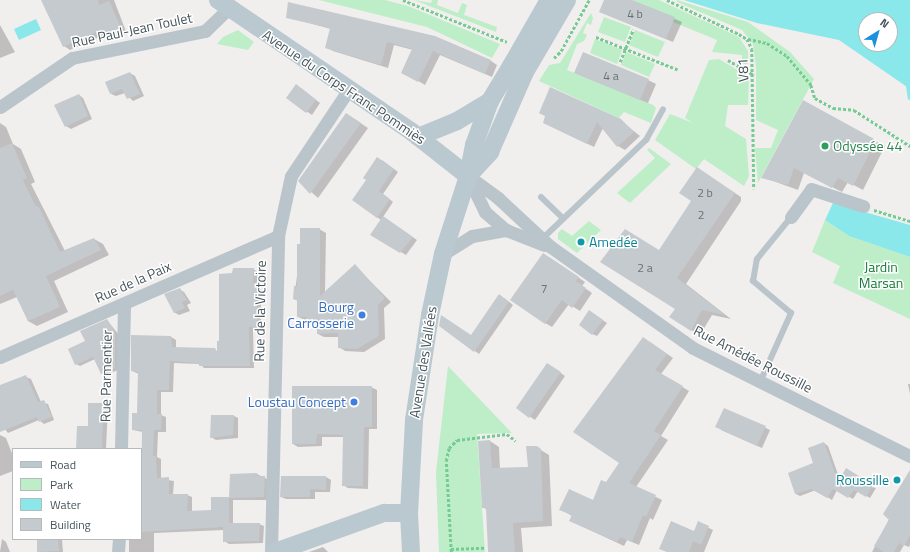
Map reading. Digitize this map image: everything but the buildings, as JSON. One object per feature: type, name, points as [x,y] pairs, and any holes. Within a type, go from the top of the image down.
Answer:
[{"type":"main road","points":[[518,69],[549,0]]},
{"type":"main road","points":[[518,69],[567,0]]},
{"type":"main road","name":"Avenue du Corps Franc Pommiès","points":[[223,4],[418,137],[468,176]]},
{"type":"main road","name":"Avenue des Vallées","points":[[411,552],[409,513],[414,420],[443,254],[468,176],[474,145],[490,101],[518,69]]},
{"type":"main road","name":"Avenue des Vallées","points":[[468,176],[490,152],[518,69]]},
{"type":"main road","points":[[418,137],[457,121],[490,101]]},
{"type":"main road","points":[[275,552],[384,513],[409,513]]},
{"type":"street","name":"Rue Paul-Jean Toulet","points":[[0,107],[72,58],[205,31],[223,4]]},
{"type":"street","name":"Rue de la Victoire","points":[[271,552],[278,236],[291,176],[349,89]]},
{"type":"street","name":"Rue Amédée Roussille","points":[[468,176],[485,212],[506,230],[546,243]]},
{"type":"street","name":"Rue Amédée Roussille","points":[[468,176],[498,198],[546,243],[693,348],[910,456]]},
{"type":"street","points":[[791,217],[811,189],[863,206]]},
{"type":"street","points":[[443,254],[472,236],[506,230]]},
{"type":"street","name":"Rue de la Paix","points":[[0,357],[278,236]]},
{"type":"street","name":"Rue Parmentier","points":[[121,448],[124,304]]},
{"type":"street","points":[[118,552],[119,540]]},
{"type":"lane","points":[[546,243],[563,218],[646,140],[663,109]]},
{"type":"lane","points":[[541,197],[563,218]]},
{"type":"lane","points":[[760,382],[791,313],[753,281],[757,259],[791,217]]},
{"type":"path","points":[[404,0],[505,41]]},
{"type":"path","name":"V81","points":[[667,0],[747,39],[752,49],[754,75],[754,189]]},
{"type":"path","points":[[620,62],[633,30]]},
{"type":"path","points":[[596,37],[679,70]]},
{"type":"path","points":[[747,39],[767,43],[787,56],[811,85],[815,98],[833,108],[854,110],[910,146]]},
{"type":"path","points":[[728,60],[754,75]]},
{"type":"path","points":[[863,206],[910,221]]},
{"type":"path","points":[[485,548],[451,551],[446,461],[449,448],[457,440],[507,434],[516,440]]},
{"type":"green space","points":[[319,0],[385,0],[408,6],[500,44],[492,58],[427,27]]},
{"type":"green space","points":[[414,0],[431,3],[432,0],[438,0],[437,5],[458,13],[462,3],[467,5],[464,15],[497,27],[496,32]]},
{"type":"green space","points":[[632,0],[659,0],[739,37],[748,51],[748,64],[742,64],[742,55],[712,52],[717,40],[673,22]]},
{"type":"green space","points":[[677,0],[748,22],[790,52],[814,79],[758,183],[755,148],[771,148],[778,130],[756,120],[756,67],[753,44],[742,30],[677,2]]},
{"type":"green space","points":[[591,13],[593,18],[591,25],[587,23],[583,33],[587,35],[584,41],[577,44],[567,70],[653,105],[656,108],[651,123],[624,112],[619,118],[539,81],[549,65],[560,63]]},
{"type":"green space","points":[[604,17],[631,27],[625,42],[598,32]]},
{"type":"green space","points":[[238,30],[254,42],[248,50],[217,44],[223,37]]},
{"type":"green space","points":[[635,30],[665,42],[658,57],[629,45]]},
{"type":"green space","points":[[595,39],[622,50],[617,64],[590,53]]},
{"type":"green space","points":[[626,52],[655,64],[649,77],[621,65]]},
{"type":"green space","points":[[719,59],[749,77],[748,105],[728,105],[725,126],[746,139],[749,176],[744,186],[704,159],[696,169],[655,140],[670,114],[693,123],[685,118],[709,60]]},
{"type":"green space","points":[[649,148],[671,164],[630,203],[617,193],[655,158],[647,150]]},
{"type":"green space","name":"Jardin Marsan","points":[[825,220],[849,236],[910,257],[910,319],[833,283],[840,266],[812,252]]},
{"type":"green space","points":[[589,221],[601,230],[577,253],[558,239],[558,233],[562,229],[572,236]]},
{"type":"green space","points":[[448,366],[512,433],[477,434],[485,552],[439,552],[436,472]]},
{"type":"water","points":[[684,0],[910,0],[910,89],[839,40],[757,23]]},
{"type":"water","points":[[36,19],[41,30],[19,40],[14,29]]},
{"type":"water","points":[[833,203],[910,225],[910,257],[849,236],[825,220]]},
{"type":"waterway","points":[[908,82],[910,97]]},
{"type":"place","name":"Odyssée 44","points":[[825,146]]},
{"type":"place","name":"Amedée","points":[[581,242]]},
{"type":"place","name":"Bourg Carrosserie","points":[[362,315]]},
{"type":"place","name":"Loustau Concept","points":[[354,402]]},
{"type":"place","name":"Roussille","points":[[897,480]]}]
